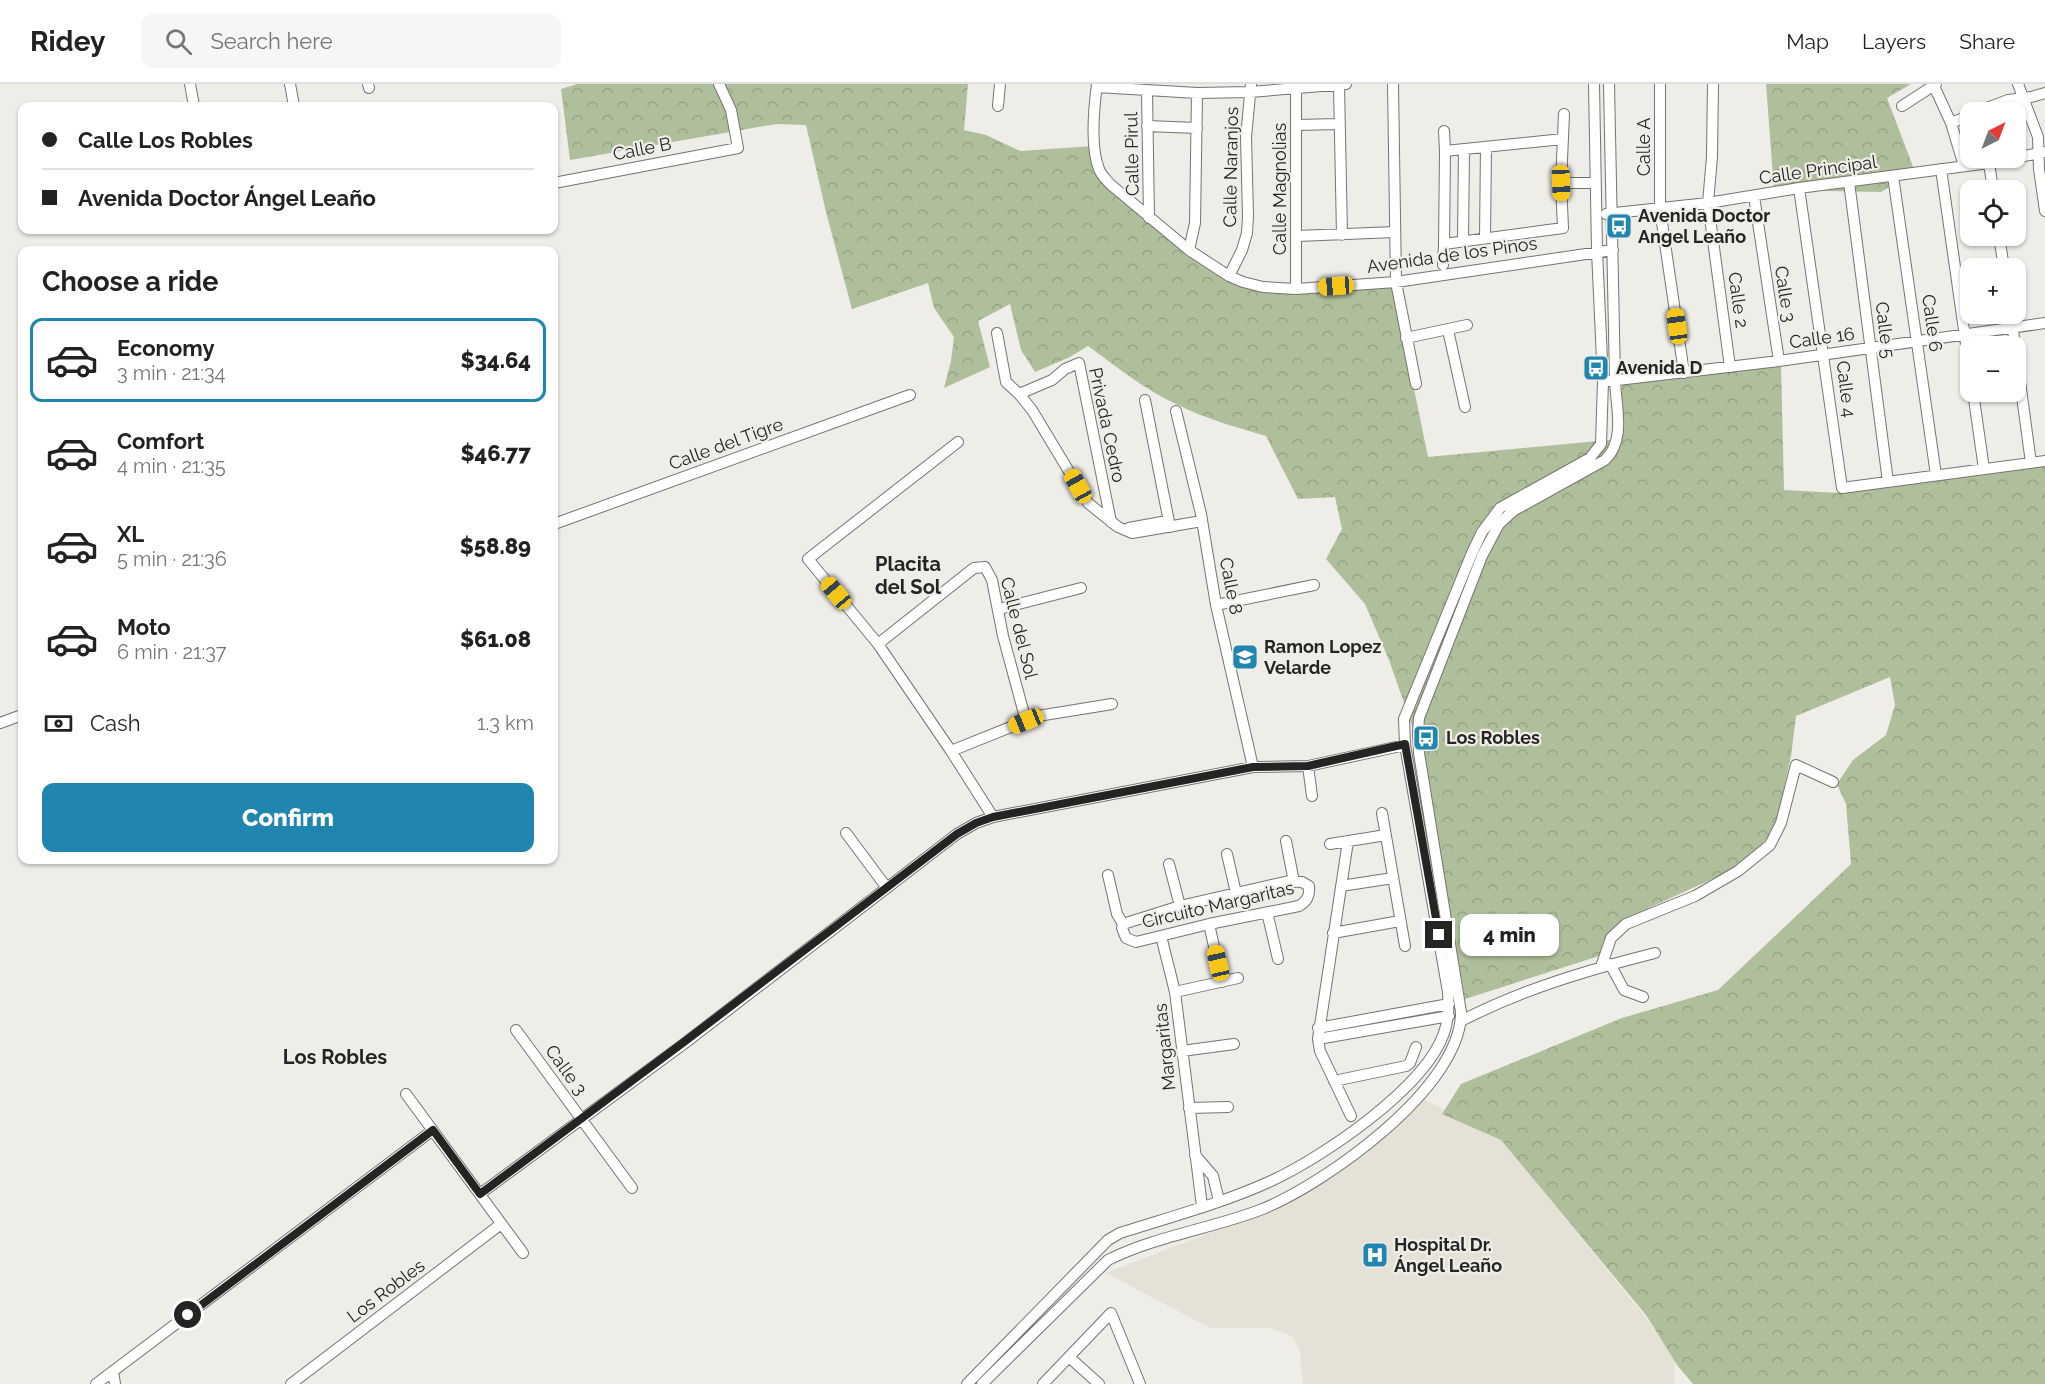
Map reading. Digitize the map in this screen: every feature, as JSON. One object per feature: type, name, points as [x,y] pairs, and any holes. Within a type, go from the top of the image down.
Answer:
[{"type":"street","points":[[190,84],[193,102]]},
{"type":"street","points":[[290,84],[293,102]]},
{"type":"street","name":"Calle B","points":[[558,182],[738,148],[731,110],[718,84]]},
{"type":"street","points":[[998,106],[1000,84]]},
{"type":"street","points":[[1097,86],[1197,93],[1346,84]]},
{"type":"street","points":[[1393,84],[1396,282],[1416,384]]},
{"type":"street","points":[[967,1384],[1108,1240],[1120,1233],[1219,1201],[1271,1181],[1311,1160],[1343,1139],[1400,1092],[1425,1064],[1440,1042],[1449,1010],[1405,744],[1405,715],[1482,532],[1494,514],[1508,502],[1596,453],[1602,441],[1603,381],[1597,251],[1594,84]]},
{"type":"street","points":[[982,1384],[1108,1260],[1130,1248],[1259,1210],[1286,1199],[1314,1183],[1354,1155],[1412,1104],[1428,1086],[1446,1059],[1461,1021],[1459,992],[1419,753],[1419,718],[1482,556],[1499,524],[1513,511],[1605,460],[1615,448],[1617,421],[1609,84]]},
{"type":"street","name":"Calle A","points":[[1660,84],[1660,209],[1684,373]]},
{"type":"street","points":[[1708,203],[1712,157],[1713,84]]},
{"type":"street","points":[[2018,84],[2042,153],[2039,170],[2045,211]]},
{"type":"street","points":[[1339,85],[1342,235]]},
{"type":"street","points":[[1902,106],[1935,85],[1951,123],[1960,153]]},
{"type":"street","name":"Avenida de los Pinos","points":[[1097,86],[1094,146],[1098,166],[1110,184],[1189,250],[1229,276],[1244,282],[1263,287],[1296,289],[1396,282],[1613,250]]},
{"type":"street","name":"Calle Naranjos","points":[[1229,276],[1242,250],[1247,233],[1246,137],[1250,88]]},
{"type":"street","name":"Calle Magnolias","points":[[1296,88],[1296,289]]},
{"type":"street","name":"Calle Pirul","points":[[1148,91],[1149,218]]},
{"type":"street","points":[[1189,250],[1195,223],[1197,93]]},
{"type":"street","points":[[2003,102],[2045,93]]},
{"type":"street","points":[[1444,244],[1563,228],[1561,183],[1564,114]]},
{"type":"street","points":[[1951,123],[1960,119]]},
{"type":"street","points":[[1296,125],[1339,124]]},
{"type":"street","points":[[1147,126],[1197,128]]},
{"type":"street","points":[[1443,266],[1444,131]]},
{"type":"street","points":[[1445,151],[1563,139]]},
{"type":"street","points":[[1485,238],[1486,147]]},
{"type":"street","points":[[1463,241],[1464,149]]},
{"type":"street","name":"Calle Principal","points":[[2026,156],[2042,153]]},
{"type":"street","name":"Calle Principal","points":[[1596,214],[1708,203],[1799,188],[1960,167]]},
{"type":"street","points":[[1941,169],[1965,334]]},
{"type":"street","name":"Calle 6","points":[[1893,176],[1936,476]]},
{"type":"street","name":"Calle 5","points":[[1849,182],[1888,482]]},
{"type":"street","points":[[1561,183],[1595,183]]},
{"type":"street","name":"Calle 4","points":[[1799,188],[1825,354],[1842,488],[1888,482]]},
{"type":"street","name":"Calle 3","points":[[1754,196],[1779,361]]},
{"type":"street","name":"Calle 2","points":[[1708,203],[1730,367]]},
{"type":"street","points":[[1297,236],[1395,232]]},
{"type":"street","name":"Calle 16","points":[[1603,381],[1779,361],[2045,323]]},
{"type":"street","points":[[2013,324],[2014,336]]},
{"type":"street","points":[[1406,338],[1467,325]]},
{"type":"street","points":[[1448,330],[1465,407]]},
{"type":"street","points":[[997,333],[1006,381],[1019,394],[1058,452],[1088,503],[1111,522],[1132,533],[1202,518]]},
{"type":"street","name":"Privada Cedro","points":[[1019,394],[1052,380],[1065,369],[1079,363],[1111,522]]},
{"type":"street","name":"Calle del Tigre","points":[[558,523],[910,395]]},
{"type":"street","points":[[1145,400],[1169,524]]},
{"type":"street","points":[[1974,402],[1984,469]]},
{"type":"street","points":[[2023,402],[2031,463]]},
{"type":"street","name":"Calle 8","points":[[1176,411],[1202,518],[1216,605],[1253,767]]},
{"type":"street","points":[[1602,422],[1607,415],[1612,415],[1617,421]]},
{"type":"street","points":[[958,442],[808,559],[878,644],[993,817]]},
{"type":"street","points":[[1888,482],[2045,461]]},
{"type":"street","name":"Calle del Sol","points":[[878,644],[974,568],[985,567],[992,580],[1003,636],[1026,721]]},
{"type":"street","points":[[1216,605],[1314,585]]},
{"type":"street","points":[[999,609],[1080,588]]},
{"type":"street","points":[[951,751],[1038,716],[1112,704]]},
{"type":"street","points":[[0,723],[18,716]]},
{"type":"street","points":[[480,1194],[957,834],[976,823],[993,817],[1253,767],[1308,766],[1405,744]]},
{"type":"street","points":[[1643,997],[1624,990],[1606,965],[1611,938],[1621,927],[1695,896],[1738,871],[1770,844],[1781,823],[1796,765],[1833,782]]},
{"type":"street","points":[[1308,766],[1312,796]]},
{"type":"street","points":[[1382,813],[1405,946]]},
{"type":"street","points":[[846,832],[887,888]]},
{"type":"street","points":[[1330,844],[1386,835]]},
{"type":"street","points":[[1286,841],[1294,882]]},
{"type":"street","points":[[1348,841],[1318,1034],[1320,1051],[1351,1116]]},
{"type":"street","points":[[1227,854],[1236,893]]},
{"type":"street","points":[[1169,864],[1180,906]]},
{"type":"street","name":"Circuito Margaritas","points":[[1108,875],[1125,938],[1136,942],[1209,924],[1299,906],[1305,903],[1310,893],[1309,886],[1302,882],[1294,882],[1236,893],[1180,906],[1123,924]]},
{"type":"street","points":[[1341,886],[1394,878]]},
{"type":"street","points":[[1268,912],[1278,959]]},
{"type":"street","points":[[1333,933],[1400,921]]},
{"type":"street","points":[[1209,924],[1222,982]]},
{"type":"street","name":"Margaritas","points":[[1161,936],[1175,992],[1202,1206]]},
{"type":"street","points":[[1461,1021],[1521,993],[1606,965],[1655,953]]},
{"type":"street","points":[[1175,992],[1238,978]]},
{"type":"street","points":[[1318,1034],[1449,1010]]},
{"type":"street","name":"Calle 3","points":[[516,1030],[632,1188]]},
{"type":"street","points":[[1182,1051],[1234,1044]]},
{"type":"street","points":[[1334,1081],[1406,1066],[1410,1063],[1416,1047]]},
{"type":"street","points":[[406,1094],[523,1253]]},
{"type":"street","points":[[1189,1108],[1228,1107]]},
{"type":"street","points":[[96,1384],[433,1130]]},
{"type":"street","points":[[1195,1155],[1213,1176],[1219,1201]]},
{"type":"street","name":"Los Robles","points":[[291,1384],[501,1224]]},
{"type":"street","points":[[1043,1384],[1111,1314],[1140,1384]]},
{"type":"street","points":[[1069,1357],[1099,1384]]},
{"type":"street","points":[[113,1371],[115,1384]]},
{"type":"shaded area","name":"Hospital Dr. Ángel Leaño","points":[[1422,1098],[1501,1140],[1647,1319],[1675,1361],[1674,1384],[1303,1384],[1300,1351],[1292,1336],[1271,1328],[1210,1328],[1106,1273],[1289,1202]]},
{"type":"green space","points":[[577,84],[968,84],[964,130],[986,135],[1020,151],[1094,146],[1098,166],[1189,250],[1254,285],[1396,282],[1405,345],[1428,457],[1620,439],[1622,385],[1781,365],[1784,490],[1841,493],[2045,464],[2045,1384],[1693,1384],[1677,1365],[1646,1315],[1501,1140],[1442,1114],[1461,1084],[1622,1018],[1718,990],[1851,864],[1846,804],[1837,784],[1853,760],[1886,735],[1895,705],[1890,677],[1796,716],[1791,756],[1776,824],[1761,847],[1732,870],[1651,907],[1620,924],[1602,955],[1465,999],[1422,754],[1389,660],[1365,604],[1326,559],[1342,529],[1335,497],[1298,499],[1266,436],[1210,419],[1166,399],[1088,346],[1070,357],[1035,372],[1021,350],[1010,304],[978,321],[990,367],[944,388],[954,337],[934,308],[928,283],[852,309],[806,125],[776,124],[570,160],[561,89]]},
{"type":"green space","points":[[1766,84],[1911,84],[1887,98],[1915,172],[1881,192],[1774,190]]},
{"type":"place","name":"Avenida Doctor Angel Leaño","points":[[1619,226]]},
{"type":"place","name":"Avenida D","points":[[1596,368]]},
{"type":"place","name":"Ramon Lopez Velarde","points":[[1245,657]]},
{"type":"place","name":"Los Robles","points":[[1426,738]]},
{"type":"place","name":"Hospital Dr. Ángel Leaño","points":[[1375,1255]]},
{"type":"district","name":"Placita del Sol","points":[[908,576]]},
{"type":"district","name":"Los Robles","points":[[335,1057]]},
{"type":"route","points":[[188,1315],[433,1130],[480,1194],[854,914],[957,834],[976,823],[993,817],[1253,767],[1308,766],[1405,744],[1439,935]]}]
